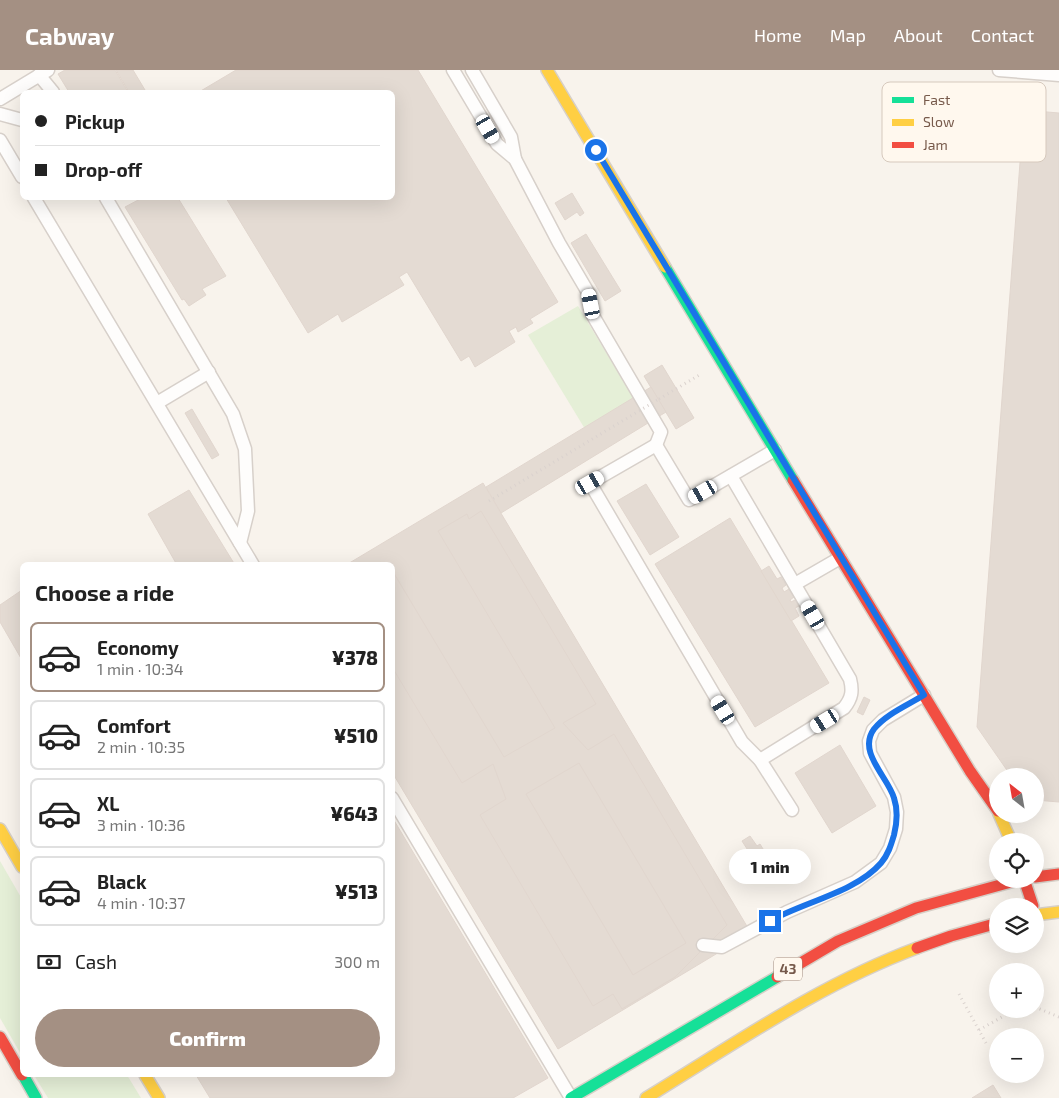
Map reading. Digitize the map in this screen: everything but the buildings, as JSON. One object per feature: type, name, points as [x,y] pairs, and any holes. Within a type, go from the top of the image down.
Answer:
[{"type":"main road","points":[[547,70],[840,558],[989,799]]},
{"type":"main road","points":[[0,830],[20,864]]},
{"type":"main road","points":[[1044,876],[1059,874]]},
{"type":"main road","name":"43","points":[[571,1098],[838,941],[916,908],[990,888]]},
{"type":"main road","points":[[1044,912],[1059,912]]},
{"type":"main road","name":"43","points":[[646,1098],[833,987],[879,964],[989,926]]},
{"type":"main road","points":[[0,1037],[20,1070]]},
{"type":"main road","points":[[24,1077],[36,1098]]},
{"type":"main road","points":[[146,1077],[159,1098]]},
{"type":"lane","points":[[454,70],[497,144],[515,159]]},
{"type":"lane","points":[[472,70],[512,137],[515,159],[559,243],[589,294],[592,314],[661,432],[656,445],[590,483],[742,742],[760,760],[792,810]]},
{"type":"lane","points":[[999,70],[1059,75]]},
{"type":"lane","points":[[0,99],[44,73],[52,90]]},
{"type":"lane","points":[[0,114],[20,119]]},
{"type":"lane","points":[[0,140],[20,174]]},
{"type":"lane","points":[[35,200],[251,562]]},
{"type":"lane","points":[[107,200],[233,414],[245,449],[248,511],[240,543]]},
{"type":"lane","points":[[157,403],[209,372]]},
{"type":"lane","points":[[656,445],[689,500],[775,450]]},
{"type":"lane","points":[[731,476],[850,679],[853,690],[850,700],[844,708],[760,760]]},
{"type":"lane","points":[[795,584],[840,558]]},
{"type":"lane","points":[[703,945],[722,947],[787,912],[865,876],[881,863],[890,848],[896,829],[897,812],[894,796],[870,753],[869,741],[873,730],[883,720],[924,695]]},
{"type":"lane","points":[[395,803],[571,1098]]},
{"type":"path","points":[[489,501],[708,370]]},
{"type":"path","points":[[959,994],[986,1043]]},
{"type":"path","points":[[1044,1011],[1059,1017]]},
{"type":"path","points":[[979,1030],[1000,1018]]},
{"type":"green space","points":[[578,306],[634,399],[585,429],[528,335]]},
{"type":"green space","points":[[0,861],[20,896],[20,1053],[0,1018]]},
{"type":"green space","points":[[35,1077],[128,1077],[141,1098],[48,1098]]},
{"type":"traffic: fast","points":[[665,267],[793,480]]},
{"type":"traffic: fast","points":[[571,1098],[777,977]]},
{"type":"traffic: fast","points":[[24,1077],[36,1098]]},
{"type":"traffic: slow","points":[[547,70],[665,267]]},
{"type":"traffic: slow","points":[[1003,823],[1007,833]]},
{"type":"traffic: slow","points":[[0,829],[20,864]]},
{"type":"traffic: slow","points":[[1044,914],[1059,912]]},
{"type":"traffic: slow","points":[[646,1098],[812,997],[846,979],[917,948]]},
{"type":"traffic: slow","points":[[146,1077],[159,1098]]},
{"type":"traffic: jam","points":[[793,480],[970,771],[989,798]]},
{"type":"traffic: jam","points":[[1044,876],[1059,874]]},
{"type":"traffic: jam","points":[[777,977],[838,941],[916,908],[989,888]]},
{"type":"traffic: jam","points":[[1027,888],[1030,898]]},
{"type":"traffic: jam","points":[[917,948],[989,925]]},
{"type":"traffic: jam","points":[[0,1037],[20,1072]]},
{"type":"route","points":[[596,150],[721,361],[924,695],[883,720],[873,730],[869,741],[870,753],[894,796],[897,812],[896,829],[890,848],[881,863],[855,882],[770,921]]}]
